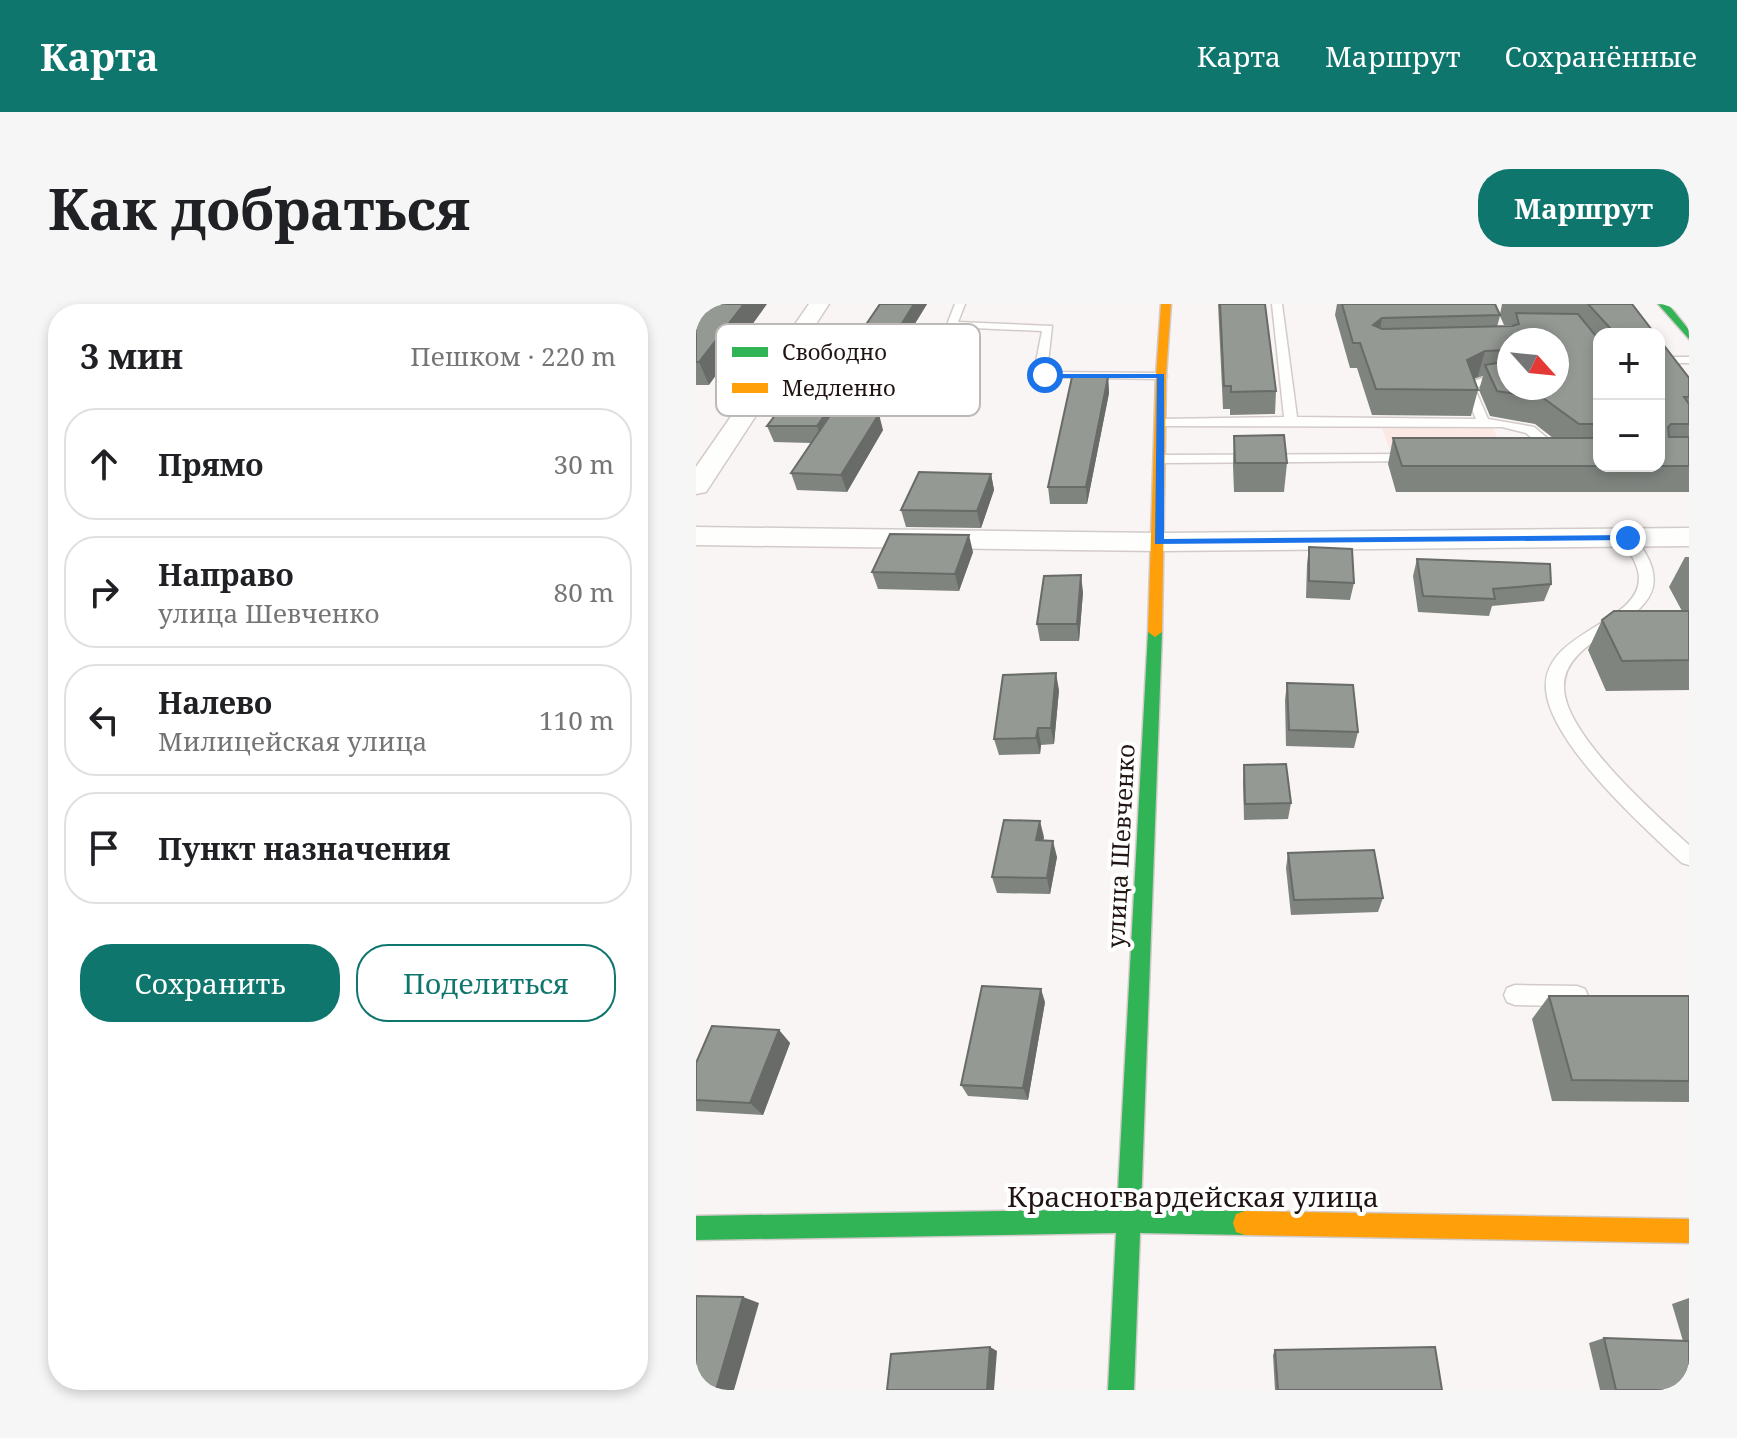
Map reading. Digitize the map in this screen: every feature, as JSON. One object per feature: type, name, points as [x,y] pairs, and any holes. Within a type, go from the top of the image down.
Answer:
[{"type":"street","points":[[805,324],[819,304]]},
{"type":"street","name":"улица Шевченко","points":[[1121,1390],[1126,1221],[1159,542],[1161,376],[1166,304]]},
{"type":"street","points":[[1663,304],[1689,336]]},
{"type":"street","points":[[696,486],[743,416]]},
{"type":"street","points":[[696,536],[1159,542],[1689,537]]},
{"type":"street","name":"Красногвардейская улица","points":[[696,1228],[1126,1221],[1689,1231]]},
{"type":"lane","points":[[954,324],[960,304]]},
{"type":"lane","points":[[1277,304],[1291,421]]},
{"type":"lane","points":[[980,326],[1048,328],[1040,372],[1045,375],[1161,376]]},
{"type":"lane","points":[[1665,360],[1689,360]]},
{"type":"lane","points":[[1483,421],[1469,388],[1480,381],[1497,380]]},
{"type":"lane","points":[[1161,423],[1483,421],[1530,430],[1570,457],[1533,457]]},
{"type":"lane","points":[[1161,459],[1425,458]]},
{"type":"lane","points":[[1628,538],[1645,573],[1643,590],[1623,613],[1572,650],[1557,670],[1555,690],[1565,718],[1589,754],[1689,857]]},
{"type":"lane","points":[[1515,995],[1594,997]]},
{"type":"shaded area","points":[[1492,427],[1502,446],[1389,448],[1382,428]]},
{"type":"building","points":[[701,304],[744,304],[728,324],[716,324],[716,340],[699,362],[696,362],[696,310]]},
{"type":"building","points":[[880,304],[914,304],[902,324],[866,324]]},
{"type":"building","points":[[1220,304],[1265,304],[1276,391],[1231,392],[1231,386],[1224,386]]},
{"type":"building","points":[[1342,304],[1495,304],[1500,315],[1382,318],[1373,325],[1382,329],[1512,326],[1519,324],[1516,313],[1578,314],[1593,333],[1593,424],[1579,424],[1546,400],[1569,400],[1569,328],[1497,328],[1497,350],[1485,351],[1467,360],[1478,390],[1376,389],[1360,343],[1353,343]]},
{"type":"building","points":[[1588,304],[1632,304],[1650,328],[1610,328]]},
{"type":"building","points":[[1665,347],[1689,378],[1689,397],[1684,397],[1689,404],[1689,424],[1671,424],[1668,427],[1669,437],[1689,437],[1689,466],[1665,466]]},
{"type":"building","points":[[1497,363],[1497,391],[1485,365]]},
{"type":"building","points":[[1072,377],[1108,377],[1086,487],[1048,487]]},
{"type":"building","points":[[775,416],[824,416],[817,426],[767,426]]},
{"type":"building","points":[[830,416],[878,416],[841,475],[791,473]]},
{"type":"building","points":[[1284,435],[1287,463],[1235,463],[1234,436]]},
{"type":"building","points":[[1393,438],[1593,438],[1593,466],[1402,466]]},
{"type":"building","points":[[919,472],[991,474],[977,511],[901,510]]},
{"type":"building","points":[[890,534],[969,535],[955,574],[872,572]]},
{"type":"building","points":[[1309,547],[1352,549],[1354,583],[1309,581]]},
{"type":"building","points":[[1417,559],[1550,564],[1551,584],[1493,589],[1495,599],[1423,596]]},
{"type":"building","points":[[1081,575],[1077,624],[1037,624],[1044,576]]},
{"type":"building","points":[[1614,611],[1689,611],[1689,660],[1622,661],[1602,620]]},
{"type":"building","points":[[1056,673],[1051,728],[1038,728],[1036,738],[994,739],[1003,675]]},
{"type":"building","points":[[1287,683],[1353,685],[1358,732],[1289,730]]},
{"type":"building","points":[[1286,764],[1291,803],[1245,804],[1244,765]]},
{"type":"building","points":[[1004,820],[1040,821],[1036,840],[1053,841],[1047,878],[992,877]]},
{"type":"building","points":[[1374,850],[1383,898],[1294,900],[1288,853]]},
{"type":"building","points":[[982,986],[1041,989],[1023,1088],[961,1085]]},
{"type":"building","points":[[1549,996],[1689,996],[1689,1081],[1572,1080]]},
{"type":"building","points":[[712,1026],[779,1030],[750,1103],[696,1100],[696,1063]]},
{"type":"building","points":[[696,1296],[743,1297],[716,1390],[696,1390]]},
{"type":"building","points":[[1604,1338],[1689,1341],[1689,1390],[1616,1390]]},
{"type":"building","points":[[990,1347],[987,1390],[887,1390],[891,1354]]},
{"type":"building","points":[[1435,1347],[1442,1390],[1278,1390],[1275,1350]]},
{"type":"traffic: fast","points":[[1663,304],[1689,336]]},
{"type":"traffic: fast","points":[[1121,1390],[1155,632]]},
{"type":"traffic: fast","points":[[696,1228],[1126,1221],[1245,1223]]},
{"type":"traffic: slow","points":[[1155,632],[1161,376],[1166,304]]},
{"type":"traffic: slow","points":[[1245,1223],[1689,1231]]},
{"type":"route","points":[[1045,375],[1161,376],[1159,542],[1628,538]]}]
